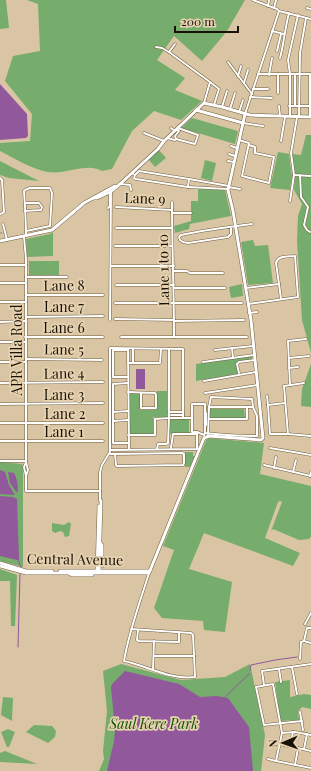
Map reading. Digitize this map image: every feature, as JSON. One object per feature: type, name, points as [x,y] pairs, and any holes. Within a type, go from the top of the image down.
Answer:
[{"type":"street","points":[[253,0],[260,1],[279,10],[311,19]]},
{"type":"street","points":[[268,6],[269,0]]},
{"type":"street","points":[[274,8],[276,0]]},
{"type":"street","points":[[307,8],[311,9]]},
{"type":"street","points":[[204,439],[207,436],[261,440],[263,438],[250,313],[228,187],[245,114],[279,10]]},
{"type":"street","points":[[280,58],[289,13]]},
{"type":"street","points":[[290,116],[290,74],[288,60],[298,15]]},
{"type":"street","points":[[290,201],[294,175],[291,153],[298,116],[300,53],[306,18]]},
{"type":"street","points":[[272,31],[284,34]]},
{"type":"street","points":[[277,51],[281,34]]},
{"type":"street","points":[[168,52],[175,44]]},
{"type":"street","points":[[156,47],[162,48],[219,89],[214,105]]},
{"type":"street","points":[[269,74],[272,58]]},
{"type":"street","points":[[228,62],[252,94]]},
{"type":"street","points":[[238,76],[241,66]]},
{"type":"street","points":[[244,83],[248,70]]},
{"type":"street","points":[[204,103],[245,114],[311,117],[310,74],[258,74]]},
{"type":"street","points":[[262,79],[263,74]]},
{"type":"street","points":[[278,74],[278,93]]},
{"type":"street","points":[[295,74],[295,106]]},
{"type":"street","points":[[0,241],[25,237],[52,230],[84,203],[112,190],[120,184],[164,141],[167,136],[204,103],[210,82]]},
{"type":"street","points":[[253,89],[268,89]]},
{"type":"street","points":[[222,107],[227,91]]},
{"type":"street","points":[[230,109],[235,93]]},
{"type":"street","points":[[250,97],[272,98]]},
{"type":"street","points":[[239,112],[243,100]]},
{"type":"street","points":[[279,106],[280,116]]},
{"type":"street","points":[[289,106],[311,106]]},
{"type":"street","points":[[196,110],[243,123],[263,126]]},
{"type":"street","points":[[280,141],[285,116]]},
{"type":"street","points":[[171,128],[176,129],[198,135],[195,144],[176,139],[175,136],[179,131],[176,129]]},
{"type":"street","points":[[144,133],[164,141]]},
{"type":"street","points":[[167,136],[175,140]]},
{"type":"street","points":[[239,140],[248,142],[249,145],[255,147],[255,153],[274,157],[268,183],[242,176],[249,145]]},
{"type":"street","points":[[231,146],[237,148]]},
{"type":"street","points":[[229,154],[235,156]]},
{"type":"street","points":[[228,161],[234,162]]},
{"type":"street","points":[[108,208],[110,206],[112,190],[133,172],[139,171],[240,189]]},
{"type":"street","points":[[133,172],[136,180],[188,186],[228,187]]},
{"type":"street","points":[[294,175],[311,176]]},
{"type":"street","points":[[300,175],[301,197],[308,207],[304,224],[310,232]]},
{"type":"street","points":[[0,178],[2,180],[4,199],[4,212],[0,214]]},
{"type":"street","points":[[188,186],[189,179]]},
{"type":"street","points":[[120,184],[130,186],[131,190]]},
{"type":"street","points":[[25,211],[39,211],[42,208],[39,203],[25,203],[24,191],[27,188],[50,188],[52,190],[51,224],[49,227],[26,231]]},
{"type":"street","points":[[110,320],[112,190]]},
{"type":"street","name":"Lane 1 to 10","points":[[172,202],[174,337]]},
{"type":"street","name":"APR Villa Road","points":[[25,203],[25,404],[26,462],[28,470],[26,476],[26,491],[100,491]]},
{"type":"street","name":"Lane 9","points":[[116,207],[172,210]]},
{"type":"street","points":[[172,213],[191,213]]},
{"type":"street","points":[[3,224],[7,240]]},
{"type":"street","points":[[230,227],[231,234],[228,237],[188,243],[180,240],[179,236],[235,226],[252,224]]},
{"type":"street","points":[[45,227],[45,232]]},
{"type":"street","points":[[116,228],[172,228]]},
{"type":"street","points":[[115,246],[172,246]]},
{"type":"street","points":[[248,304],[298,297],[295,256],[280,257],[276,260],[281,299]]},
{"type":"street","points":[[0,265],[26,265]]},
{"type":"street","points":[[111,266],[174,266]]},
{"type":"street","points":[[174,271],[187,271],[190,273],[223,273]]},
{"type":"street","points":[[26,277],[67,277]]},
{"type":"street","points":[[0,283],[26,283]]},
{"type":"street","points":[[246,288],[279,284]]},
{"type":"street","points":[[116,285],[225,288]]},
{"type":"street","name":"Lane 8","points":[[26,295],[103,295]]},
{"type":"street","points":[[0,302],[26,302]]},
{"type":"street","points":[[115,303],[242,303]]},
{"type":"street","points":[[250,313],[257,312]]},
{"type":"street","name":"Lane 7","points":[[26,316],[102,316]]},
{"type":"street","points":[[115,319],[244,320]]},
{"type":"street","points":[[0,322],[26,321]]},
{"type":"street","points":[[121,336],[247,337]]},
{"type":"street","name":"Lane 6","points":[[25,337],[102,337]]},
{"type":"street","points":[[290,384],[288,341],[306,339]]},
{"type":"street","points":[[0,342],[25,342]]},
{"type":"street","points":[[215,350],[253,346]]},
{"type":"street","points":[[98,572],[98,540],[101,501],[100,468],[110,454],[110,348],[183,350],[183,418]]},
{"type":"street","points":[[232,348],[233,358]]},
{"type":"street","points":[[128,349],[129,449]]},
{"type":"street","points":[[128,349],[113,350],[113,377],[128,377]]},
{"type":"street","points":[[133,349],[133,363]]},
{"type":"street","points":[[128,363],[160,363],[161,349]]},
{"type":"street","points":[[157,449],[158,444],[168,443],[170,414],[169,349]]},
{"type":"street","points":[[203,362],[254,355]]},
{"type":"street","points":[[288,358],[309,356]]},
{"type":"street","points":[[0,362],[26,360]]},
{"type":"street","name":"Lane 5","points":[[26,360],[102,360]]},
{"type":"street","points":[[239,373],[239,362],[255,360]]},
{"type":"street","points":[[289,368],[298,367]]},
{"type":"street","points":[[204,381],[256,372]]},
{"type":"street","name":"Lane 4","points":[[26,383],[103,382]]},
{"type":"street","points":[[0,383],[26,383]]},
{"type":"street","points":[[128,383],[113,384],[113,443],[128,442]]},
{"type":"street","points":[[288,434],[284,386],[304,383]]},
{"type":"street","points":[[205,394],[257,385]]},
{"type":"street","points":[[128,392],[156,393],[156,408],[141,408],[141,393]]},
{"type":"street","points":[[267,396],[270,433],[311,436]]},
{"type":"street","points":[[131,629],[192,634],[195,677],[175,677],[124,661],[131,629],[150,572],[204,439],[202,438],[206,434],[209,419],[209,401],[211,397],[252,398],[253,407],[257,416],[257,436],[206,434],[197,433],[173,434],[171,449]]},
{"type":"street","name":"Lane 3","points":[[25,404],[103,403]]},
{"type":"street","points":[[268,404],[285,403]]},
{"type":"street","points":[[0,404],[25,404]]},
{"type":"street","points":[[197,433],[192,432],[192,404],[205,404],[206,434]]},
{"type":"street","points":[[209,407],[253,407]]},
{"type":"street","points":[[209,419],[247,419],[247,408]]},
{"type":"street","points":[[113,412],[128,411]]},
{"type":"street","points":[[205,425],[206,413]]},
{"type":"street","points":[[170,414],[183,414]]},
{"type":"street","points":[[128,435],[155,435],[155,419],[192,418]]},
{"type":"street","points":[[113,421],[128,420]]},
{"type":"street","points":[[0,423],[26,423]]},
{"type":"street","name":"Lane 2","points":[[26,423],[103,423]]},
{"type":"street","points":[[110,450],[197,449],[197,433]]},
{"type":"street","points":[[0,441],[26,442]]},
{"type":"street","name":"Lane 1","points":[[26,442],[103,441]]},
{"type":"street","points":[[270,448],[311,456]]},
{"type":"street","points":[[110,454],[182,453],[184,454],[184,463],[183,465],[117,466],[115,454]]},
{"type":"street","points":[[274,468],[276,457]]},
{"type":"street","points":[[293,472],[296,460]]},
{"type":"street","points":[[0,461],[26,462]]},
{"type":"street","points":[[264,466],[310,476],[311,472]]},
{"type":"street","points":[[98,540],[102,545],[102,566]]},
{"type":"street","name":"Central Avenue","points":[[0,565],[26,573],[98,572]]},
{"type":"street","name":"Central Avenue","points":[[0,565],[26,571],[150,572]]},
{"type":"street","points":[[69,573],[72,575],[92,575]]},
{"type":"street","points":[[305,624],[311,613]]},
{"type":"street","points":[[300,659],[301,642],[304,641],[308,627],[311,628]]},
{"type":"street","points":[[138,630],[137,640],[139,641],[179,642],[179,632]]},
{"type":"street","points":[[153,669],[154,641]]},
{"type":"street","points":[[304,641],[311,643]]},
{"type":"street","points":[[154,656],[194,656]]},
{"type":"street","points":[[264,685],[262,671],[311,664]]},
{"type":"street","points":[[292,667],[297,694]]},
{"type":"street","points":[[278,669],[281,682]]},
{"type":"street","points":[[276,761],[282,733],[279,724],[273,684],[256,687],[264,725],[279,724],[302,721]]},
{"type":"street","points":[[300,712],[303,730]]},
{"type":"street","points":[[282,733],[293,732],[311,735]]},
{"type":"street","points":[[290,747],[293,732]]},
{"type":"street","points":[[304,749],[307,734]]},
{"type":"street","points":[[279,744],[311,751]]},
{"type":"street","points":[[295,765],[298,748]]},
{"type":"street","points":[[268,759],[310,767]]},
{"type":"green space","points":[[0,0],[6,0],[9,28],[0,29]]},
{"type":"green space","points":[[27,0],[245,0],[227,31],[202,61],[174,36],[157,60],[185,78],[175,90],[202,101],[181,120],[154,111],[132,131],[112,169],[102,171],[83,168],[62,172],[48,172],[36,169],[0,151],[0,143],[30,141],[32,114],[5,81],[13,56],[40,51],[38,4]]},
{"type":"green space","points":[[192,118],[238,131],[235,144],[181,128]]},
{"type":"green space","points":[[306,135],[311,135],[311,353],[302,320],[297,241],[298,216],[302,204],[294,190],[295,174],[292,156],[292,154],[301,155]]},
{"type":"green space","points":[[159,150],[166,158],[155,167],[149,160]]},
{"type":"green space","points":[[278,152],[289,154],[292,176],[290,190],[270,188]]},
{"type":"green space","points":[[205,160],[216,163],[212,181],[201,178]]},
{"type":"green space","points":[[0,161],[39,181],[9,178],[0,175]]},
{"type":"green space","points":[[198,189],[225,190],[231,216],[190,224],[189,229],[175,233],[174,226],[191,221],[191,201],[198,201]]},
{"type":"green space","points":[[53,232],[53,256],[27,257],[26,239]]},
{"type":"green space","points":[[253,240],[255,246],[268,245],[273,283],[248,285],[241,242]]},
{"type":"green space","points":[[29,261],[59,261],[59,275],[29,275]]},
{"type":"green space","points":[[242,284],[243,296],[231,298],[229,287]]},
{"type":"green space","points":[[252,356],[252,360],[237,362],[238,374],[196,381],[196,364]]},
{"type":"green space","points":[[311,364],[311,407],[301,406],[302,389]]},
{"type":"green space","points":[[157,391],[167,391],[167,417],[153,417],[153,434],[129,434],[130,393],[140,394],[140,410],[156,410]]},
{"type":"green space","points":[[210,409],[244,409],[245,418],[210,418]]},
{"type":"green space","points":[[170,419],[189,419],[189,433],[170,434]]},
{"type":"green space","points":[[207,438],[264,443],[260,474],[311,486],[310,539],[299,540],[273,529],[271,531],[282,502],[280,501],[278,502],[265,538],[300,553],[293,566],[204,533],[189,569],[232,582],[225,632],[204,630],[203,621],[162,618],[154,608],[174,550],[163,546]]},
{"type":"green space","points":[[185,452],[193,452],[193,456],[195,456],[190,467],[185,467]]},
{"type":"green space","points":[[0,462],[22,464],[23,467],[23,567],[0,561]]},
{"type":"green space","points":[[69,522],[71,524],[69,536],[65,537],[63,532],[60,531],[55,533],[52,531],[52,523],[64,525]]},
{"type":"green space","points":[[0,569],[17,575],[15,626],[11,626],[10,581],[0,581]]},
{"type":"green space","name":"Saul Kere Park","points":[[121,664],[181,680],[225,677],[250,664],[265,735],[261,771],[99,771],[104,759],[103,751],[107,711],[103,671]]},
{"type":"green space","points":[[290,680],[290,697],[304,694],[311,695],[311,709],[302,707],[298,711],[299,720],[280,721],[275,682]]},
{"type":"green space","points":[[3,697],[13,698],[12,721],[1,715]]},
{"type":"green space","points":[[34,725],[52,726],[56,731],[55,737],[48,743],[26,732]]},
{"type":"green space","points":[[8,729],[15,732],[9,747],[7,747],[1,732]]},
{"type":"green space","points":[[5,751],[37,764],[0,762],[0,753]]},
{"type":"shaded area","points":[[0,84],[27,114],[28,136],[26,138],[0,140]]},
{"type":"shaded area","points":[[136,369],[145,369],[145,389],[136,389]]},
{"type":"shaded area","points":[[0,470],[5,472],[9,485],[15,495],[0,494]]},
{"type":"shaded area","points":[[8,472],[14,473],[15,475],[18,486],[17,493],[10,483]]},
{"type":"shaded area","points":[[0,496],[13,497],[17,499],[19,560],[0,556]]},
{"type":"shaded area","name":"Saul Kere Park","points":[[125,671],[179,684],[200,697],[217,696],[228,698],[249,727],[253,771],[107,771],[115,730],[111,687]]},
{"type":"waterway","points":[[18,560],[21,567]]},
{"type":"waterway","points":[[18,647],[20,574]]},
{"type":"waterway","points":[[250,670],[251,665],[297,657]]},
{"type":"waterway","points":[[224,698],[249,674]]},
{"type":"tunnel","points":[[0,233],[5,232]]}]
